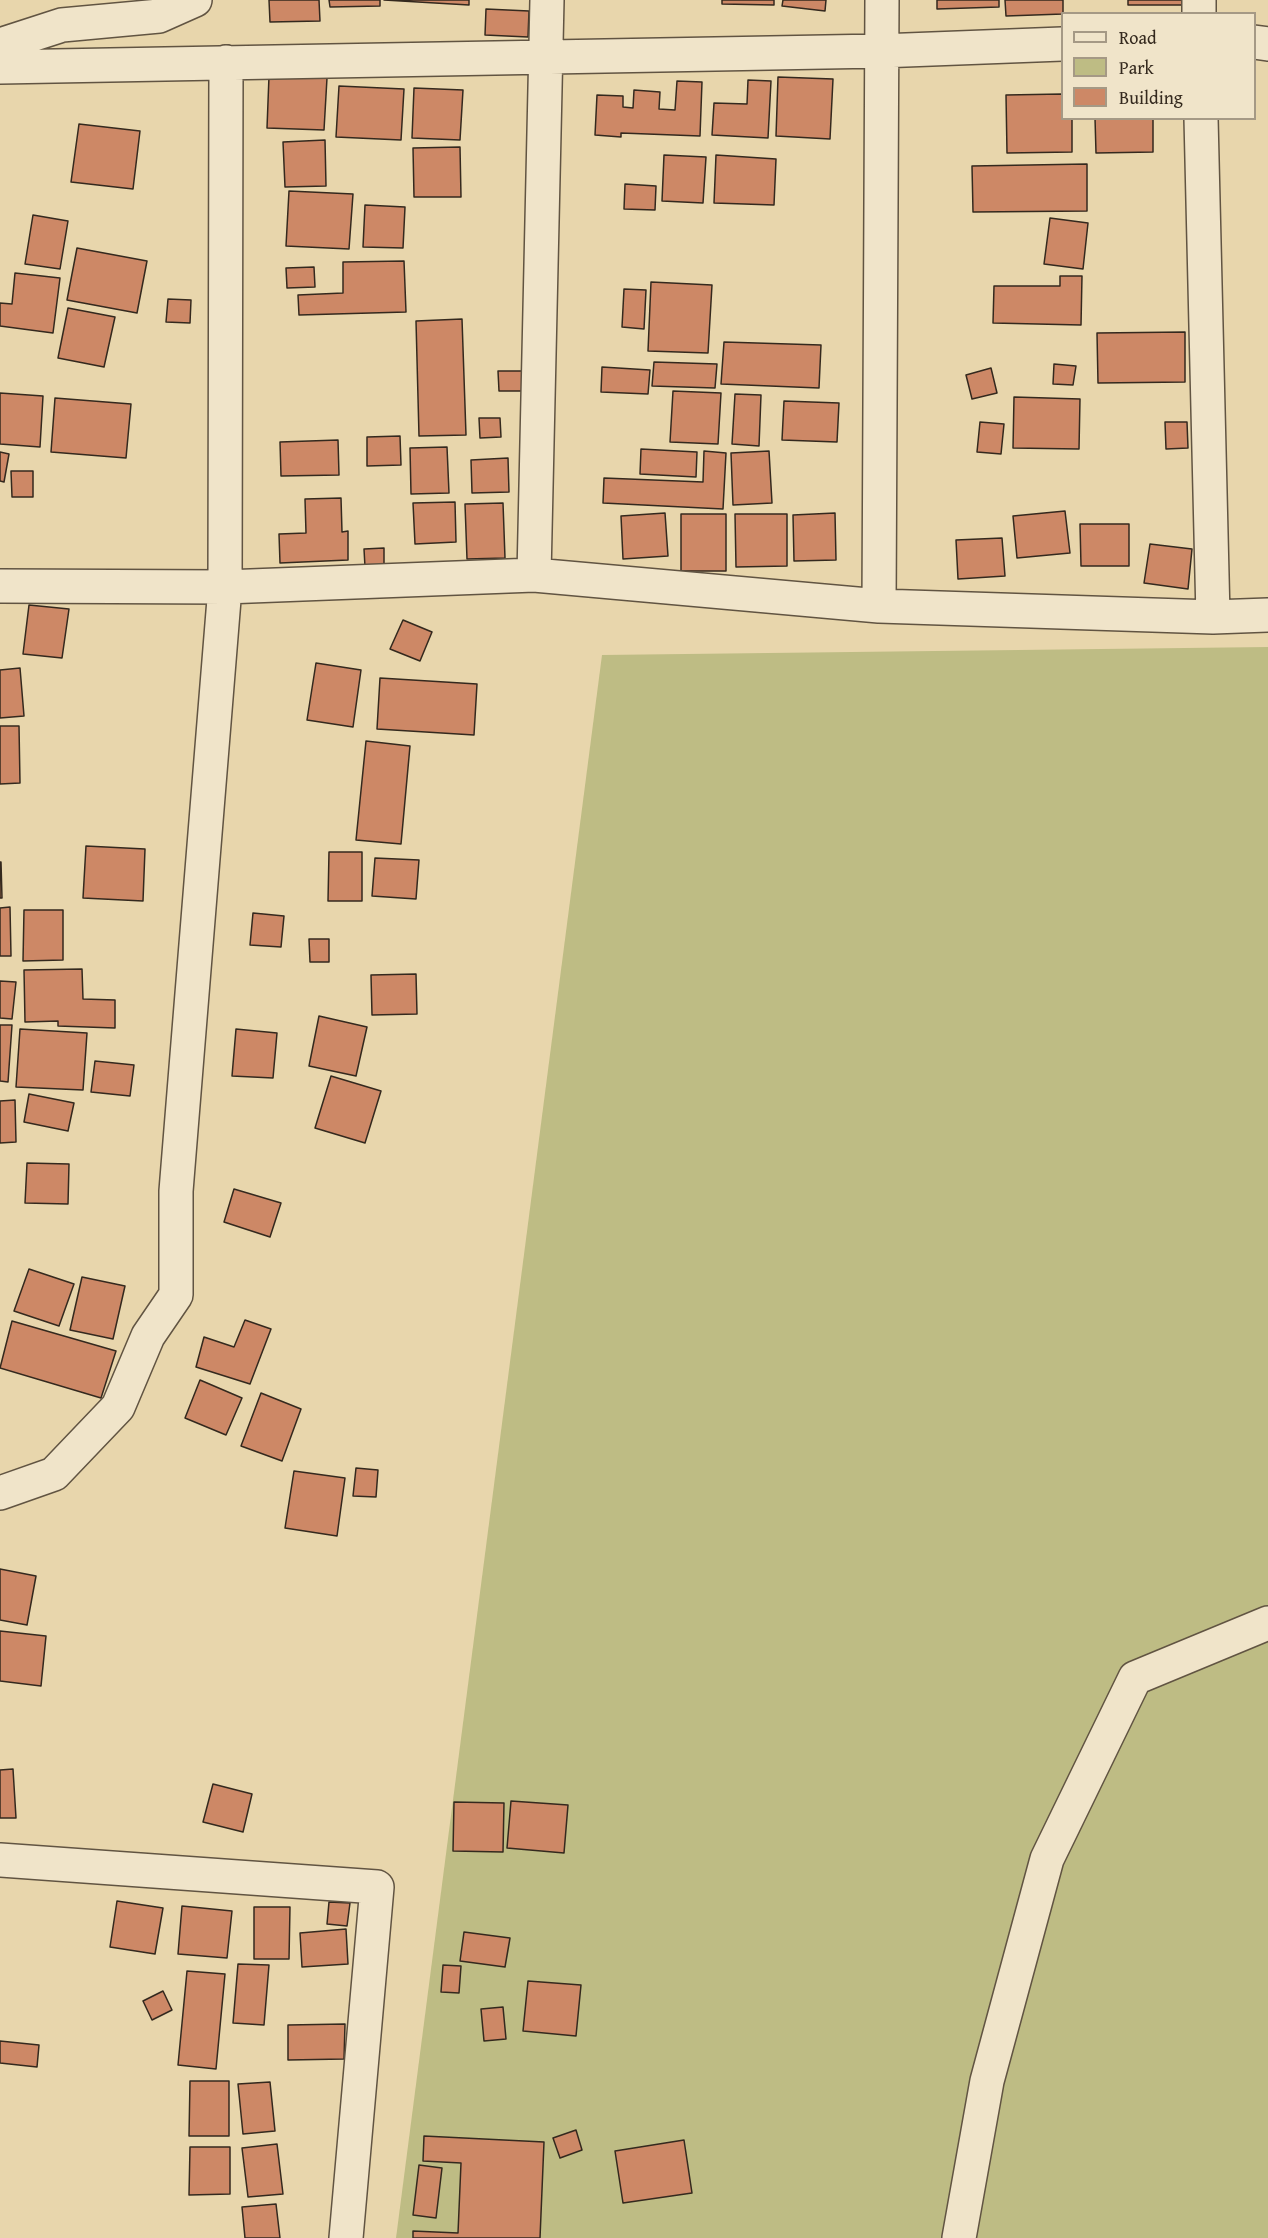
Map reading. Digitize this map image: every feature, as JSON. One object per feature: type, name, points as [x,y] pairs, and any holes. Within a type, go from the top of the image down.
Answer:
[{"type":"street","points":[[0,45],[62,25],[159,16],[195,0]]},
{"type":"street","points":[[534,575],[547,0]]},
{"type":"street","points":[[879,606],[882,0]]},
{"type":"street","points":[[0,67],[880,51],[1061,44]]},
{"type":"street","points":[[0,1493],[54,1474],[118,1407],[148,1336],[176,1294],[176,1191],[225,587],[226,62]]},
{"type":"street","points":[[1201,120],[1213,617]]},
{"type":"street","points":[[0,586],[225,587],[534,575],[879,606],[1213,617],[1268,615]]},
{"type":"street","points":[[959,2238],[987,2081],[1047,1859],[1135,1677],[1268,1623]]},
{"type":"street","points":[[0,1860],[377,1887],[345,2238]]},
{"type":"green space","points":[[1268,647],[1268,2238],[396,2238],[602,655]]},
{"type":"building","points":[[269,0],[319,0],[320,21],[270,22]]},
{"type":"building","points":[[329,0],[380,0],[380,6],[330,7]]},
{"type":"building","points":[[384,0],[469,0],[469,5]]},
{"type":"building","points":[[722,0],[774,0],[774,5],[722,4]]},
{"type":"building","points":[[783,0],[826,0],[825,11],[782,6]]},
{"type":"building","points":[[937,0],[999,0],[999,7],[937,9]]},
{"type":"building","points":[[1005,0],[1063,0],[1061,14],[1006,16]]},
{"type":"building","points":[[1128,0],[1194,0],[1194,5],[1128,5]]},
{"type":"building","points":[[486,9],[529,11],[528,37],[485,35]]},
{"type":"building","points":[[269,76],[327,78],[324,130],[267,128]]},
{"type":"building","points":[[778,77],[833,79],[830,139],[776,136]]},
{"type":"building","points":[[748,80],[771,81],[768,138],[712,135],[714,103],[747,104]]},
{"type":"building","points":[[677,81],[702,82],[700,136],[621,133],[621,137],[595,135],[597,95],[623,96],[623,107],[633,108],[634,90],[660,92],[659,109],[675,110]]},
{"type":"building","points":[[339,86],[404,89],[401,140],[336,137]]},
{"type":"building","points":[[414,88],[463,90],[460,140],[412,138]]},
{"type":"building","points":[[1061,94],[1061,120],[1072,120],[1072,152],[1007,153],[1006,95]]},
{"type":"building","points":[[1095,120],[1153,120],[1153,152],[1096,153]]},
{"type":"building","points":[[79,124],[140,131],[133,189],[71,182]]},
{"type":"building","points":[[325,140],[326,186],[285,187],[283,142]]},
{"type":"building","points":[[460,147],[461,197],[414,197],[413,148]]},
{"type":"building","points":[[664,155],[706,157],[703,203],[662,201]]},
{"type":"building","points":[[716,155],[776,159],[774,205],[714,203]]},
{"type":"building","points":[[1087,164],[1087,211],[973,212],[972,166]]},
{"type":"building","points":[[625,184],[656,186],[655,210],[624,209]]},
{"type":"building","points":[[289,191],[353,194],[349,249],[286,246]]},
{"type":"building","points":[[365,205],[405,207],[403,248],[363,247]]},
{"type":"building","points":[[33,215],[68,221],[60,269],[25,264]]},
{"type":"building","points":[[1050,218],[1088,223],[1083,269],[1044,264]]},
{"type":"building","points":[[77,248],[147,261],[137,313],[67,300]]},
{"type":"building","points":[[404,261],[406,312],[299,315],[298,295],[343,293],[343,262]]},
{"type":"building","points":[[314,267],[315,287],[287,288],[286,268]]},
{"type":"building","points":[[15,273],[60,278],[53,333],[0,326],[0,303],[12,304]]},
{"type":"building","points":[[1060,276],[1082,276],[1081,325],[993,323],[994,286],[1060,286]]},
{"type":"building","points":[[651,282],[712,285],[708,353],[648,351]]},
{"type":"building","points":[[624,289],[646,290],[644,329],[622,327]]},
{"type":"building","points":[[168,299],[191,300],[190,323],[166,322]]},
{"type":"building","points":[[68,308],[115,317],[104,367],[58,358]]},
{"type":"building","points":[[462,319],[466,435],[419,436],[416,321]]},
{"type":"building","points":[[1185,332],[1185,382],[1098,383],[1097,333]]},
{"type":"building","points":[[724,342],[821,345],[819,388],[721,384]]},
{"type":"building","points":[[654,362],[717,364],[715,388],[652,386]]},
{"type":"building","points":[[1054,364],[1076,366],[1073,385],[1053,384]]},
{"type":"building","points":[[602,367],[650,370],[648,394],[601,392]]},
{"type":"building","points":[[991,368],[997,393],[972,399],[966,375]]},
{"type":"building","points":[[498,371],[523,371],[523,391],[499,391]]},
{"type":"building","points":[[673,391],[721,393],[718,444],[670,442]]},
{"type":"building","points":[[0,393],[43,396],[40,447],[0,444]]},
{"type":"building","points":[[735,394],[761,395],[759,446],[732,444]]},
{"type":"building","points":[[1014,397],[1080,399],[1079,449],[1013,448]]},
{"type":"building","points":[[55,398],[131,404],[126,458],[51,452]]},
{"type":"building","points":[[784,401],[839,403],[837,442],[782,440]]},
{"type":"building","points":[[479,418],[500,418],[501,437],[480,438]]},
{"type":"building","points":[[980,422],[1004,424],[1001,454],[977,452]]},
{"type":"building","points":[[1165,422],[1187,422],[1188,448],[1166,449]]},
{"type":"building","points":[[400,436],[401,465],[367,466],[367,437]]},
{"type":"building","points":[[338,440],[339,475],[281,476],[280,442]]},
{"type":"building","points":[[447,447],[449,493],[411,494],[410,448]]},
{"type":"building","points":[[641,449],[697,452],[696,477],[640,474]]},
{"type":"building","points":[[704,451],[726,453],[723,509],[603,503],[604,478],[703,482]]},
{"type":"building","points":[[769,451],[772,503],[733,505],[731,453]]},
{"type":"building","points":[[0,452],[9,454],[4,482],[0,481]]},
{"type":"building","points":[[508,458],[509,492],[472,493],[471,460]]},
{"type":"building","points":[[11,471],[33,471],[33,497],[12,497]]},
{"type":"building","points":[[341,498],[342,532],[348,531],[348,560],[280,563],[279,534],[306,533],[305,499]]},
{"type":"building","points":[[455,502],[456,542],[415,544],[413,503]]},
{"type":"building","points":[[503,503],[505,558],[467,559],[465,504]]},
{"type":"building","points":[[1065,511],[1070,553],[1017,558],[1013,516]]},
{"type":"building","points":[[665,513],[668,556],[623,559],[621,516]]},
{"type":"building","points":[[835,513],[836,560],[794,561],[793,515]]},
{"type":"building","points":[[681,514],[726,514],[726,571],[681,571]]},
{"type":"building","points":[[735,514],[787,514],[787,566],[736,567]]},
{"type":"building","points":[[1080,524],[1129,524],[1129,566],[1081,566]]},
{"type":"building","points":[[1002,538],[1005,576],[958,579],[956,540]]},
{"type":"building","points":[[1150,544],[1192,549],[1188,589],[1144,583]]},
{"type":"building","points":[[384,548],[384,566],[365,567],[364,549]]},
{"type":"building","points":[[29,605],[69,609],[62,658],[23,654]]},
{"type":"building","points":[[403,620],[432,632],[420,661],[390,649]]},
{"type":"building","points":[[316,663],[361,670],[353,727],[307,720]]},
{"type":"building","points":[[20,668],[24,716],[0,718],[0,670]]},
{"type":"building","points":[[380,678],[477,684],[474,735],[377,729]]},
{"type":"building","points":[[0,726],[19,726],[20,783],[0,784]]},
{"type":"building","points":[[366,741],[410,746],[401,844],[356,840]]},
{"type":"building","points":[[86,846],[145,849],[143,901],[83,898]]},
{"type":"building","points":[[329,852],[362,852],[362,901],[328,901]]},
{"type":"building","points":[[375,858],[419,860],[416,899],[372,896]]},
{"type":"building","points":[[1,862],[2,898],[0,898]]},
{"type":"building","points":[[10,907],[11,956],[0,956],[0,908]]},
{"type":"building","points":[[24,910],[63,910],[63,960],[23,961]]},
{"type":"building","points":[[253,913],[284,916],[281,947],[250,945]]},
{"type":"building","points":[[309,939],[329,939],[329,962],[310,962]]},
{"type":"building","points":[[82,969],[83,999],[115,1000],[115,1028],[58,1026],[58,1021],[25,1022],[24,970]]},
{"type":"building","points":[[416,974],[417,1014],[372,1015],[371,975]]},
{"type":"building","points":[[0,981],[16,982],[12,1019],[0,1018]]},
{"type":"building","points":[[319,1016],[367,1027],[356,1076],[309,1066]]},
{"type":"building","points":[[0,1025],[12,1025],[8,1082],[0,1081]]},
{"type":"building","points":[[20,1029],[87,1033],[83,1090],[16,1087]]},
{"type":"building","points":[[236,1029],[277,1033],[273,1078],[232,1076]]},
{"type":"building","points":[[95,1061],[134,1065],[130,1096],[91,1092]]},
{"type":"building","points":[[331,1076],[381,1091],[365,1143],[315,1128]]},
{"type":"building","points":[[29,1094],[74,1103],[68,1131],[24,1122]]},
{"type":"building","points":[[15,1100],[16,1142],[0,1143],[0,1101]]},
{"type":"building","points":[[27,1163],[69,1164],[68,1204],[25,1203]]},
{"type":"building","points":[[234,1189],[281,1203],[270,1237],[224,1222]]},
{"type":"building","points":[[29,1269],[74,1284],[59,1326],[14,1311]]},
{"type":"building","points":[[82,1277],[125,1286],[113,1339],[70,1330]]},
{"type":"building","points":[[245,1320],[271,1329],[250,1384],[196,1367],[204,1337],[234,1347]]},
{"type":"building","points":[[12,1321],[116,1351],[101,1398],[0,1368]]},
{"type":"building","points":[[200,1380],[242,1398],[226,1435],[185,1418]]},
{"type":"building","points":[[261,1393],[301,1409],[282,1461],[241,1446]]},
{"type":"building","points":[[356,1468],[378,1470],[376,1497],[353,1496]]},
{"type":"building","points":[[294,1471],[345,1478],[337,1536],[285,1528]]},
{"type":"building","points":[[0,1569],[36,1576],[27,1625],[0,1620]]},
{"type":"building","points":[[0,1631],[46,1636],[41,1686],[0,1681]]},
{"type":"building","points":[[13,1769],[16,1818],[0,1818],[0,1770]]},
{"type":"building","points":[[213,1784],[252,1794],[243,1832],[203,1822]]},
{"type":"building","points":[[511,1801],[568,1805],[564,1853],[507,1848]]},
{"type":"building","points":[[454,1802],[504,1803],[503,1852],[453,1851]]},
{"type":"building","points":[[117,1901],[163,1908],[155,1954],[110,1947]]},
{"type":"building","points":[[329,1902],[350,1903],[347,1926],[327,1924]]},
{"type":"building","points":[[182,1906],[232,1911],[227,1958],[178,1954]]},
{"type":"building","points":[[254,1907],[290,1907],[289,1959],[254,1959]]},
{"type":"building","points":[[346,1929],[348,1964],[302,1967],[300,1933]]},
{"type":"building","points":[[464,1932],[510,1938],[505,1967],[460,1961]]},
{"type":"building","points":[[238,1964],[269,1965],[264,2025],[233,2023]]},
{"type":"building","points":[[443,1965],[461,1966],[459,1993],[441,1992]]},
{"type":"building","points":[[187,1971],[225,1974],[216,2069],[178,2065]]},
{"type":"building","points":[[528,1981],[581,1985],[576,2036],[523,2031]]},
{"type":"building","points":[[163,1991],[172,2010],[152,2020],[143,2001]]},
{"type":"building","points":[[503,2007],[506,2039],[484,2041],[481,2009]]},
{"type":"building","points":[[345,2024],[344,2059],[288,2060],[288,2025]]},
{"type":"building","points":[[0,2041],[39,2045],[37,2067],[0,2063]]},
{"type":"building","points":[[190,2081],[229,2081],[229,2136],[189,2136]]},
{"type":"building","points":[[270,2082],[275,2131],[243,2134],[238,2084]]},
{"type":"building","points":[[576,2130],[582,2150],[560,2158],[553,2138]]},
{"type":"building","points":[[424,2136],[544,2142],[540,2238],[413,2238],[413,2231],[458,2233],[461,2163],[423,2161]]},
{"type":"building","points":[[684,2140],[692,2193],[623,2203],[615,2151]]},
{"type":"building","points":[[277,2144],[283,2194],[248,2197],[242,2148]]},
{"type":"building","points":[[190,2147],[230,2147],[230,2194],[189,2195]]},
{"type":"building","points":[[419,2165],[442,2168],[436,2218],[413,2215]]},
{"type":"building","points":[[276,2204],[280,2238],[245,2238],[242,2207]]}]
